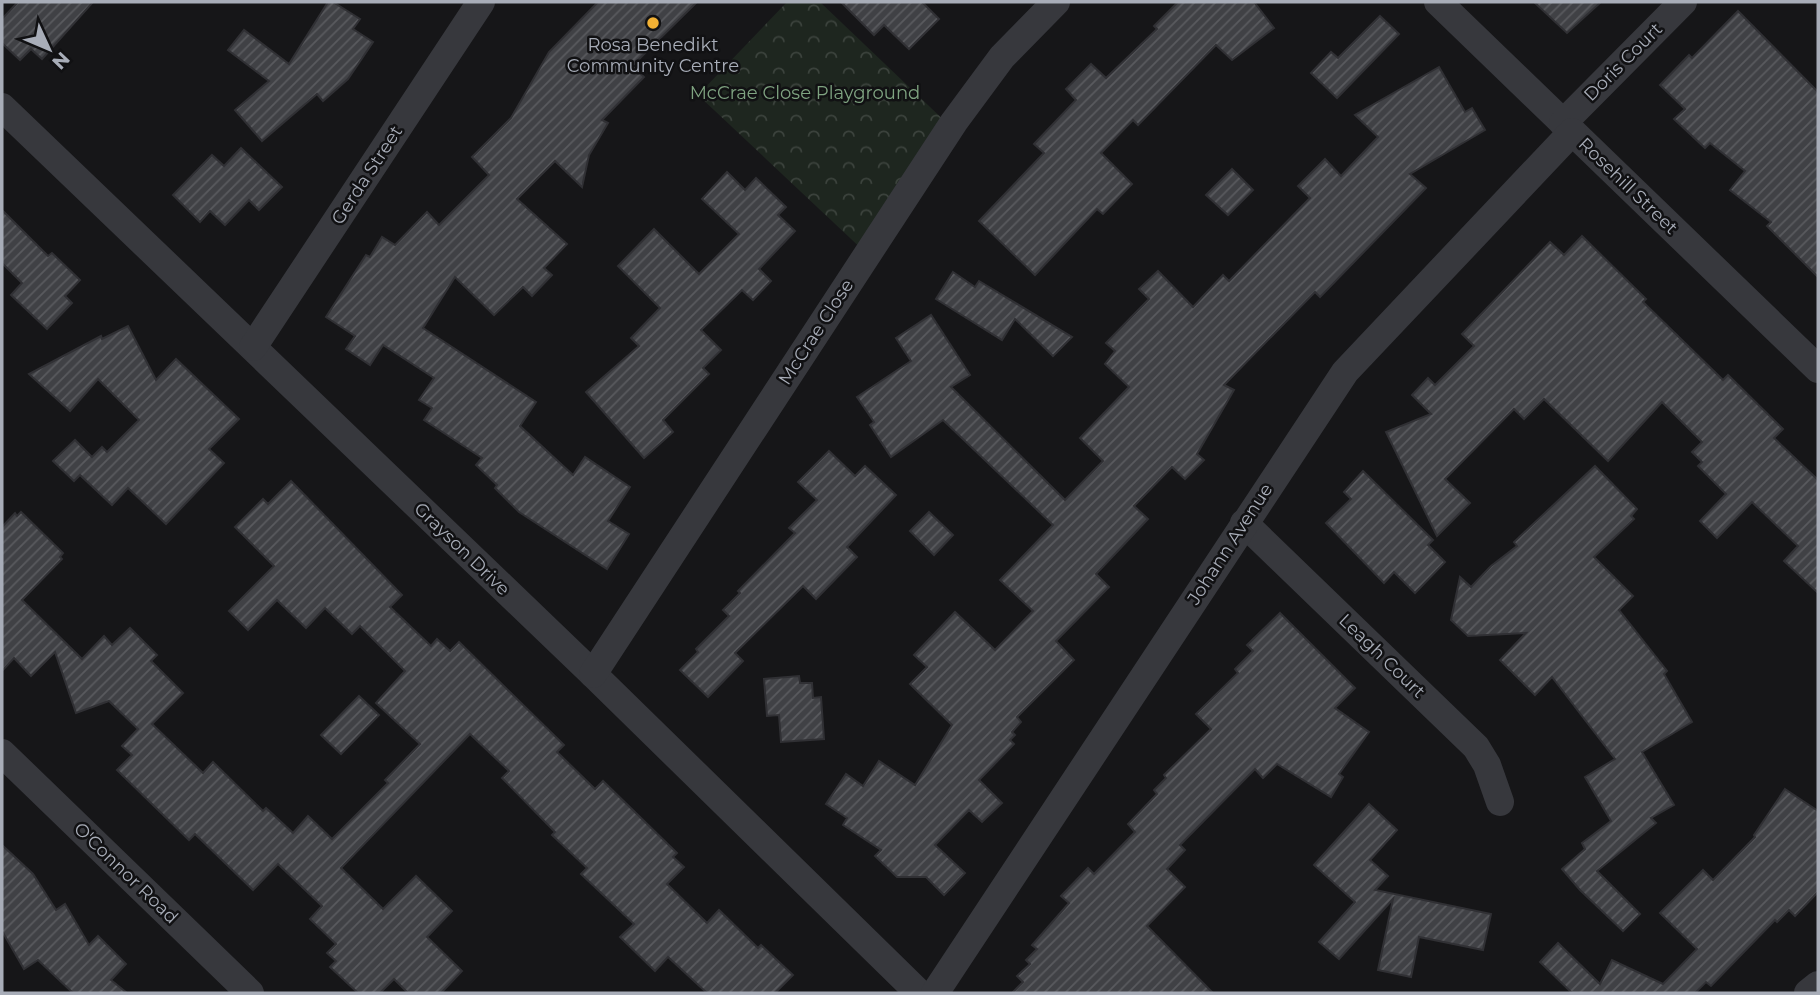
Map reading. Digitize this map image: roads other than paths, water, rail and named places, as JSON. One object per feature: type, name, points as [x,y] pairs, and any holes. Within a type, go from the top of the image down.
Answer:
[{"type":"street","name":"Gerda Street","points":[[253,347],[481,2]]},
{"type":"street","name":"McCrae Close","points":[[593,674],[950,127],[1002,57],[1056,2]]},
{"type":"street","name":"Rosehill Street","points":[[1438,2],[1818,369]]},
{"type":"street","name":"Doris Court","points":[[1568,128],[1683,2]]},
{"type":"street","name":"Grayson Drive","points":[[2,107],[593,674],[919,993]]},
{"type":"street","name":"Johann Avenue","points":[[935,993],[1324,400],[1354,360],[1568,128]]},
{"type":"street","name":"Leagh Court","points":[[1244,523],[1476,747],[1487,765],[1500,802]]},
{"type":"street","name":"O'Connor Road","points":[[2,753],[250,993]]},
{"type":"street","points":[[1808,993],[1818,985]]},
{"type":"place","name":"Rosa Benedikt Community Centre","points":[[653,23]]},
{"type":"park label","name":"McCrae Close Playground","points":[[805,93]]}]
